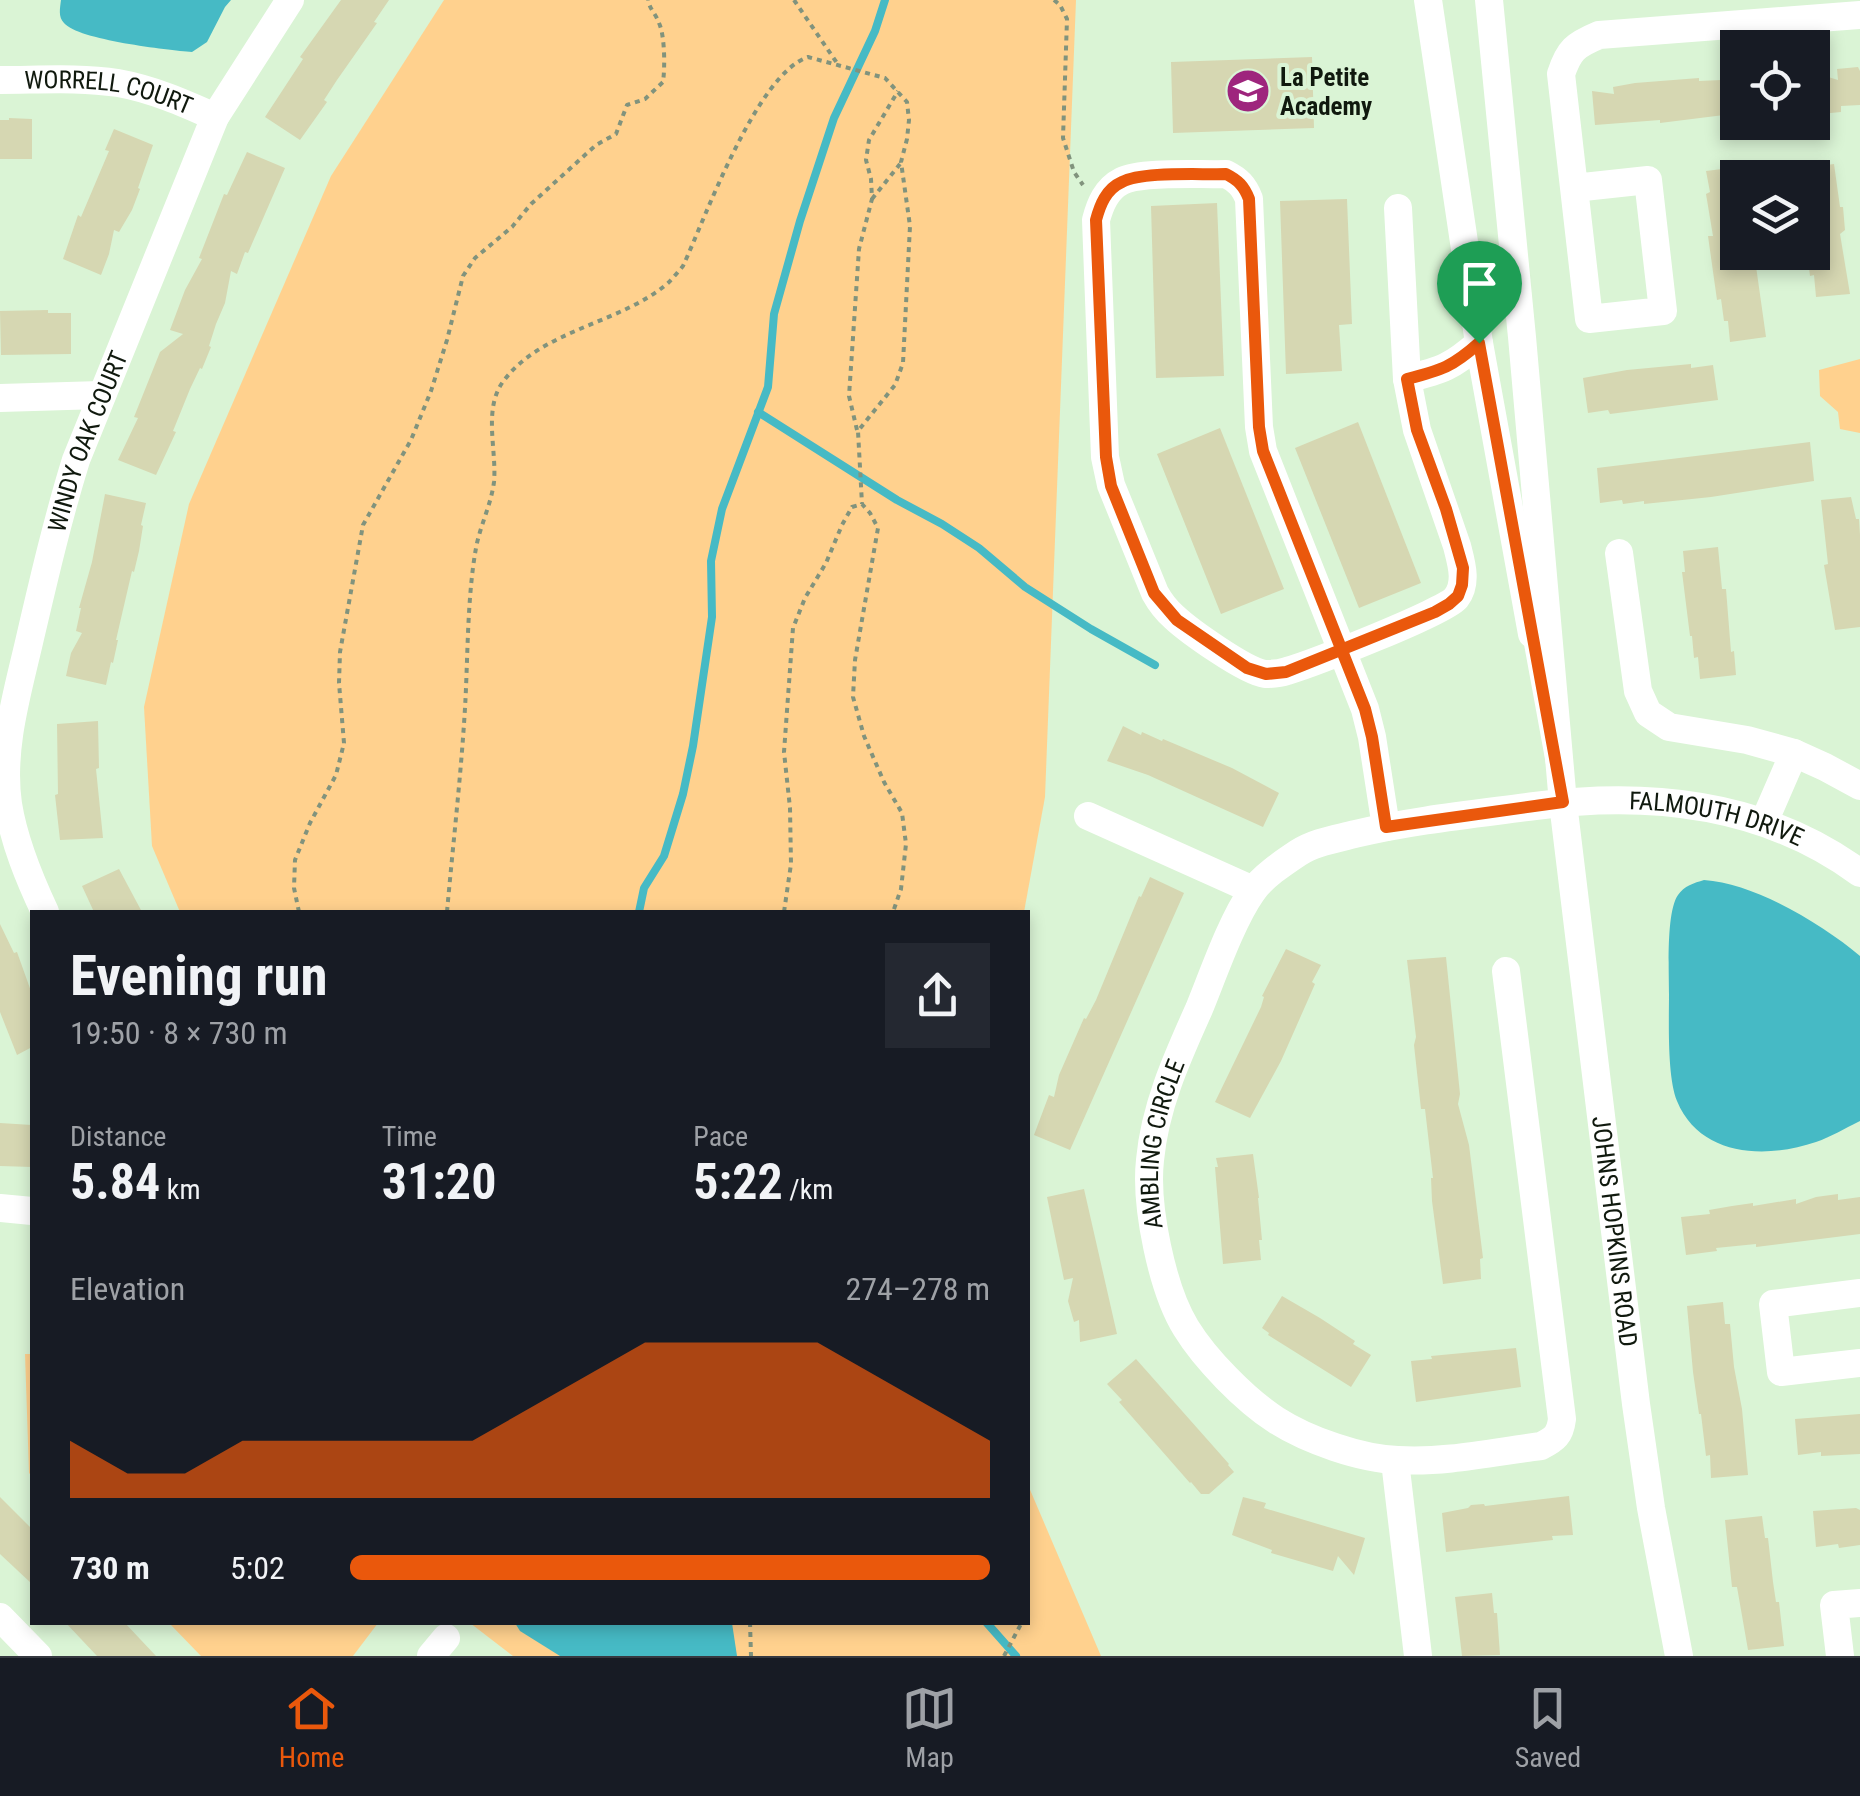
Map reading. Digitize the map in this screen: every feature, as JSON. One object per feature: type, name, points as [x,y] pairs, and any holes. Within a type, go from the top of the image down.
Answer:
[{"type":"street","name":"WINDY OAK COURT","points":[[44,910],[4,803],[15,703],[58,517],[101,395],[215,116],[290,0]]},
{"type":"street","name":"JOHNS HOPKINS ROAD","points":[[1428,0],[1479,343],[1563,802]]},
{"type":"street","name":"JOHNS HOPKINS ROAD","points":[[1488,0],[1563,802],[1636,1404],[1679,1656]]},
{"type":"street","points":[[1574,188],[1648,180],[1663,311],[1589,319],[1574,188],[1561,74],[1568,53],[1599,35],[1860,15]]},
{"type":"street","name":"WORRELL COURT","points":[[0,80],[84,79],[121,84],[215,116]]},
{"type":"street","points":[[1386,827],[1365,709],[1340,650],[1263,451],[1249,199],[1244,186],[1226,174],[1143,176],[1122,181],[1100,203],[1096,220],[1106,457],[1111,486],[1154,593],[1177,620],[1247,668],[1266,674],[1286,672],[1340,650],[1435,612],[1458,596],[1462,585],[1463,568],[1417,430],[1407,379],[1398,208]]},
{"type":"street","points":[[1407,379],[1444,370],[1479,343]]},
{"type":"street","points":[[0,398],[101,395]]},
{"type":"street","points":[[1619,553],[1638,691],[1648,714],[1669,727],[1705,731],[1794,753],[1860,786]]},
{"type":"street","points":[[1764,822],[1794,753]]},
{"type":"street","name":"FALMOUTH DRIVE","points":[[1563,802],[1642,801],[1728,812],[1803,837],[1860,873]]},
{"type":"street","name":"AMBLING CIRCLE","points":[[1506,971],[1560,1432],[1541,1446],[1395,1460],[1319,1440],[1276,1420],[1241,1391],[1186,1327],[1157,1250],[1151,1207],[1149,1162],[1165,1087],[1253,890],[1277,868],[1324,842],[1386,827],[1563,802]]},
{"type":"street","points":[[1088,816],[1253,890]]},
{"type":"street","points":[[0,1208],[30,1211]]},
{"type":"street","points":[[1860,1294],[1773,1304],[1781,1372],[1860,1362]]},
{"type":"street","points":[[1395,1460],[1418,1656]]},
{"type":"street","points":[[1840,1656],[1834,1605],[1860,1602]]},
{"type":"street","points":[[0,1617],[28,1653]]},
{"type":"path","points":[[299,910],[295,860],[336,775],[344,743],[340,652],[364,525],[411,440],[442,357],[463,276],[475,258],[596,145],[616,134],[627,106],[645,98],[663,82],[660,23],[648,0]]},
{"type":"path","points":[[794,0],[839,66]]},
{"type":"path","points":[[1054,0],[1067,19],[1063,138],[1074,172],[1100,203]]},
{"type":"path","points":[[446,910],[462,758],[476,549],[493,488],[496,457],[492,422],[496,395],[504,379],[543,348],[667,284],[683,266],[747,124],[771,88],[796,61],[808,57],[885,78],[908,102],[902,162],[910,226],[903,363],[895,385],[858,432]]},
{"type":"path","points":[[894,910],[906,844],[902,812],[864,736],[853,697],[855,660],[878,528],[862,504],[858,432],[849,396],[859,249],[872,200],[866,160],[869,140],[898,91]]},
{"type":"path","points":[[872,200],[902,162]]},
{"type":"path","points":[[784,910],[791,864],[784,752],[794,628],[842,525],[852,508],[862,504]]},
{"type":"path","points":[[750,1625],[751,1656]]},
{"type":"path","points":[[1004,1656],[1020,1625]]},
{"type":"shaded area","points":[[444,0],[1076,0],[1045,797],[1024,910],[179,910],[152,846],[144,707],[189,504],[331,176]]},
{"type":"shaded area","points":[[1860,359],[1860,433],[1840,429],[1838,412],[1820,396],[1819,370]]},
{"type":"shaded area","points":[[25,1354],[30,1354],[29,1473]]},
{"type":"shaded area","points":[[1030,1490],[1101,1656],[513,1656],[473,1625],[1030,1625]]},
{"type":"shaded area","points":[[171,1625],[376,1625],[353,1656],[201,1656]]},
{"type":"water","points":[[61,0],[231,0],[207,42],[192,52],[124,43],[73,29],[61,18]]},
{"type":"water","points":[[1704,880],[1744,889],[1786,907],[1860,956],[1860,1121],[1816,1142],[1756,1151],[1718,1143],[1688,1120],[1677,1101],[1670,1063],[1670,928],[1678,895]]},
{"type":"water","points":[[516,1625],[732,1625],[737,1656],[560,1656]]},
{"type":"building","points":[[341,0],[389,0],[300,140],[265,117],[303,59],[300,57]]},
{"type":"building","points":[[1312,57],[1314,128],[1173,133],[1171,62]]},
{"type":"building","points":[[1858,67],[1860,105],[1841,106],[1841,112],[1830,113],[1830,78],[1838,80],[1837,69]]},
{"type":"building","points":[[1720,80],[1720,116],[1595,125],[1592,91],[1614,94],[1613,87]]},
{"type":"building","points":[[32,119],[32,159],[0,159],[0,120]]},
{"type":"building","points":[[114,129],[153,145],[132,210],[119,232],[114,230],[101,275],[63,259],[78,215],[81,217],[109,151],[105,150]]},
{"type":"building","points":[[247,152],[285,168],[237,274],[231,271],[211,347],[156,475],[118,460],[138,418],[134,417],[160,352],[183,334],[170,330],[202,259],[199,258],[224,194],[227,195]]},
{"type":"building","points":[[1834,164],[1843,207],[1845,230],[1840,234],[1850,294],[1816,297],[1814,275],[1810,276],[1809,270],[1830,270],[1830,165]]},
{"type":"building","points":[[1720,169],[1720,270],[1757,270],[1766,337],[1730,342],[1728,321],[1724,321],[1721,299],[1717,300],[1708,236],[1713,236],[1706,171]]},
{"type":"building","points":[[1347,199],[1352,324],[1339,325],[1342,371],[1286,374],[1280,201]]},
{"type":"building","points":[[1217,203],[1224,376],[1156,378],[1151,206]]},
{"type":"building","points":[[0,311],[71,313],[71,354],[1,355]]},
{"type":"building","points":[[1691,364],[1691,368],[1713,365],[1718,400],[1610,414],[1608,410],[1588,413],[1583,378]]},
{"type":"building","points":[[1358,422],[1421,583],[1359,608],[1295,448]]},
{"type":"building","points":[[1220,428],[1284,589],[1221,614],[1157,454]]},
{"type":"building","points":[[1810,442],[1814,481],[1644,504],[1623,504],[1622,500],[1600,503],[1597,468]]},
{"type":"building","points":[[105,494],[146,503],[139,551],[106,685],[66,676],[71,653],[82,633],[76,631],[79,608]]},
{"type":"building","points":[[1851,497],[1859,519],[1860,627],[1835,630],[1824,565],[1828,564],[1821,500]]},
{"type":"building","points":[[1718,547],[1736,675],[1700,679],[1698,657],[1694,658],[1690,636],[1683,551]]},
{"type":"building","points":[[98,721],[96,769],[103,838],[60,840],[55,795],[57,724]]},
{"type":"building","points":[[1123,726],[1232,768],[1279,793],[1263,827],[1148,775],[1107,761]]},
{"type":"building","points":[[119,869],[141,910],[93,910],[82,886]]},
{"type":"building","points":[[1150,877],[1184,893],[1070,1150],[1034,1135]]},
{"type":"building","points":[[0,924],[14,953],[17,952],[30,988],[30,1048],[17,1055],[0,1012]]},
{"type":"building","points":[[1286,949],[1321,965],[1281,1061],[1250,1118],[1215,1102]]},
{"type":"building","points":[[1446,957],[1458,1104],[1469,1145],[1483,1258],[1481,1279],[1443,1284],[1407,960]]},
{"type":"building","points":[[0,1123],[30,1125],[30,1167],[0,1166]]},
{"type":"building","points":[[1253,1154],[1261,1260],[1223,1264],[1216,1158]]},
{"type":"building","points":[[1084,1189],[1117,1334],[1080,1342],[1079,1320],[1074,1322],[1068,1301],[1073,1278],[1064,1280],[1047,1197]]},
{"type":"building","points":[[1838,1194],[1838,1200],[1860,1197],[1860,1234],[1716,1248],[1717,1251],[1686,1255],[1681,1217],[1753,1203],[1796,1199],[1796,1204]]},
{"type":"building","points":[[1282,1296],[1371,1355],[1351,1387],[1262,1328]]},
{"type":"building","points":[[1723,1302],[1725,1324],[1730,1324],[1748,1475],[1711,1478],[1693,1372],[1687,1306]]},
{"type":"building","points":[[1516,1348],[1521,1387],[1416,1402],[1411,1361]]},
{"type":"building","points":[[1136,1359],[1234,1472],[1209,1494],[1201,1494],[1190,1483],[1107,1384]]},
{"type":"building","points":[[1860,1414],[1860,1454],[1798,1455],[1795,1419]]},
{"type":"building","points":[[1569,1496],[1573,1535],[1446,1552],[1442,1513],[1471,1505]]},
{"type":"building","points":[[0,1497],[30,1527],[30,1582],[0,1554]]},
{"type":"building","points":[[1243,1497],[1266,1503],[1264,1508],[1365,1538],[1354,1575],[1338,1556],[1333,1571],[1271,1553],[1272,1550],[1232,1535]]},
{"type":"building","points":[[1860,1510],[1860,1545],[1816,1547],[1813,1511]]},
{"type":"building","points":[[1762,1516],[1784,1646],[1748,1650],[1737,1587],[1732,1587],[1725,1520]]},
{"type":"building","points":[[1492,1593],[1500,1655],[1462,1656],[1455,1597]]},
{"type":"building","points":[[68,1625],[127,1625],[156,1656],[97,1656]]},
{"type":"waterway","points":[[639,910],[644,888],[664,856],[683,794],[712,617],[711,561],[722,509],[768,387],[774,314],[834,118],[875,31],[885,0]]},
{"type":"waterway","points":[[758,412],[942,524],[979,548],[1025,587],[1155,665]]},
{"type":"waterway","points":[[989,1625],[1016,1656]]},
{"type":"place","name":"La Petite Academy","points":[[1248,91]]},
{"type":"route","points":[[1479,343],[1444,370],[1407,379],[1417,430],[1463,568],[1458,596],[1435,612],[1340,650],[1286,672],[1266,674],[1247,668],[1163,606],[1154,593],[1111,486],[1106,457],[1096,220],[1100,203],[1122,181],[1143,176],[1226,174],[1244,186],[1249,199],[1263,451],[1340,650],[1365,709],[1386,827],[1563,802],[1479,343]]}]
